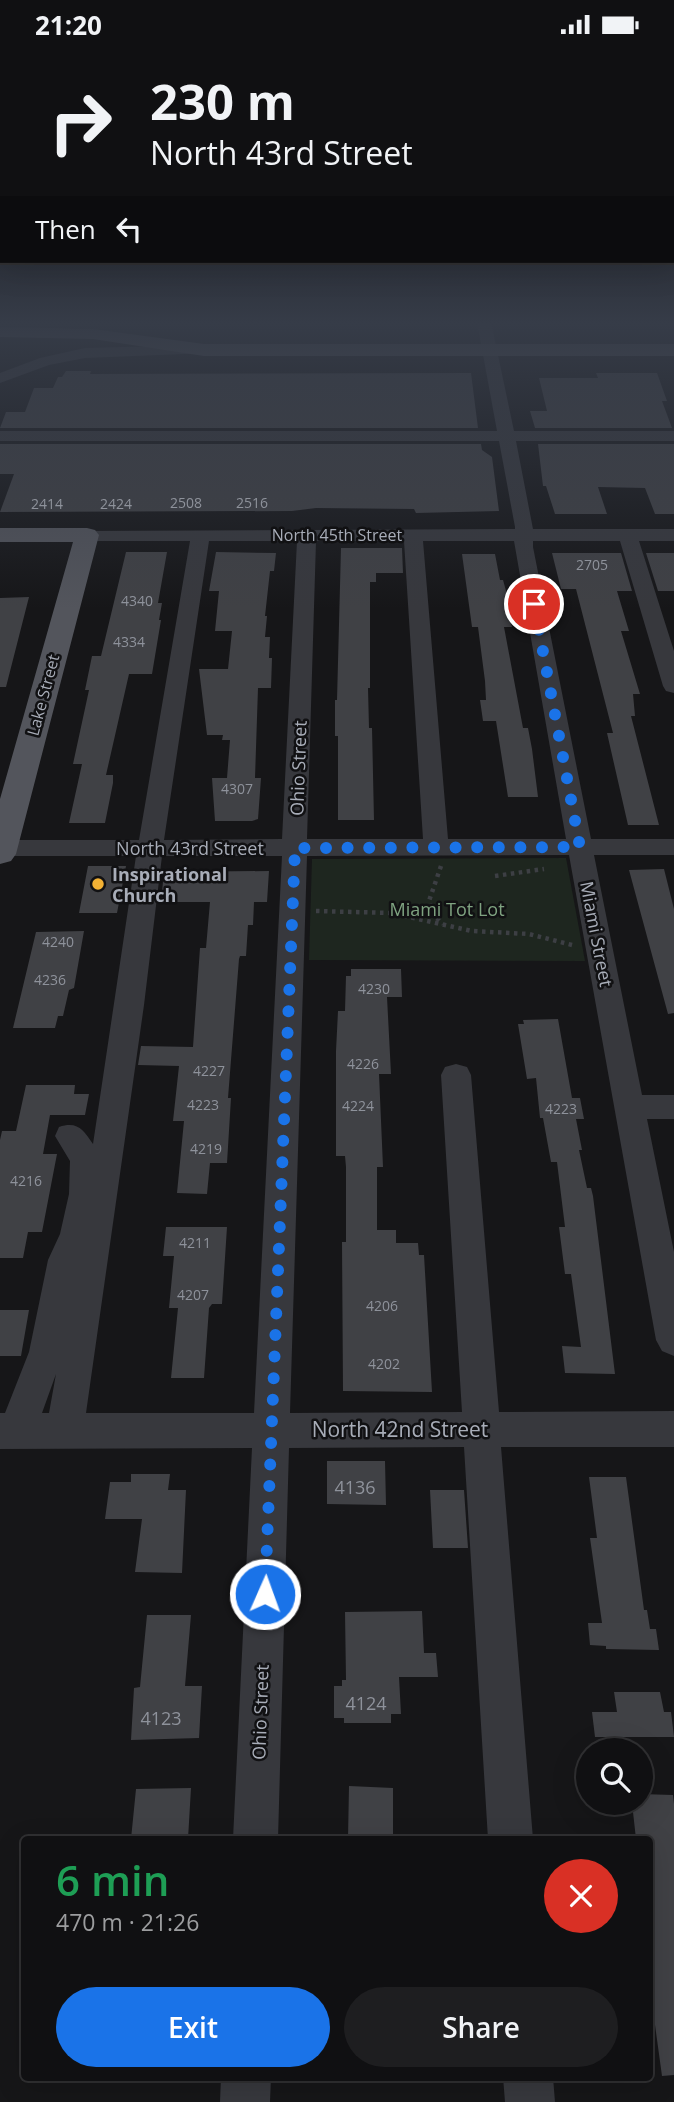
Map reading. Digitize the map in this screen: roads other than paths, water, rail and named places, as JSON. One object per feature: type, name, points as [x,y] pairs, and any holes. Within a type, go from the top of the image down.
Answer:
[{"type":"main road","name":"North 45th Street","points":[[0,535],[87,535]]},
{"type":"main road","name":"Lake Street","points":[[1,850],[87,535]]},
{"type":"street","name":"Miami Street","points":[[503,418],[524,535],[524,549],[674,1340]]},
{"type":"street","points":[[0,436],[674,436]]},
{"type":"street","name":"North 45th Street","points":[[87,535],[674,535]]},
{"type":"street","points":[[65,1431],[130,1005],[150,848],[200,535]]},
{"type":"street","name":"Ohio Street","points":[[255,1836],[307,535]]},
{"type":"street","points":[[413,535],[438,853]]},
{"type":"street","points":[[628,535],[674,686]]},
{"type":"street","name":"North 43rd Street","points":[[1,850],[295,848],[438,853],[580,847],[674,847]]},
{"type":"street","points":[[456,1075],[511,1836]]},
{"type":"street","points":[[630,1107],[674,1107]]},
{"type":"street","points":[[10,1431],[26,1403],[47,1352],[65,1260],[76,1234],[85,1193],[86,1159],[70,1136]]},
{"type":"street","name":"North 42nd Street","points":[[10,1431],[674,1429]]},
{"type":"street","points":[[245,2102],[246,2081]]},
{"type":"street","points":[[528,2081],[530,2102]]},
{"type":"place","name":"Inspirational Church","points":[[98,884]]},
{"type":"park label","name":"Miami Tot Lot","points":[[447,909]]}]
